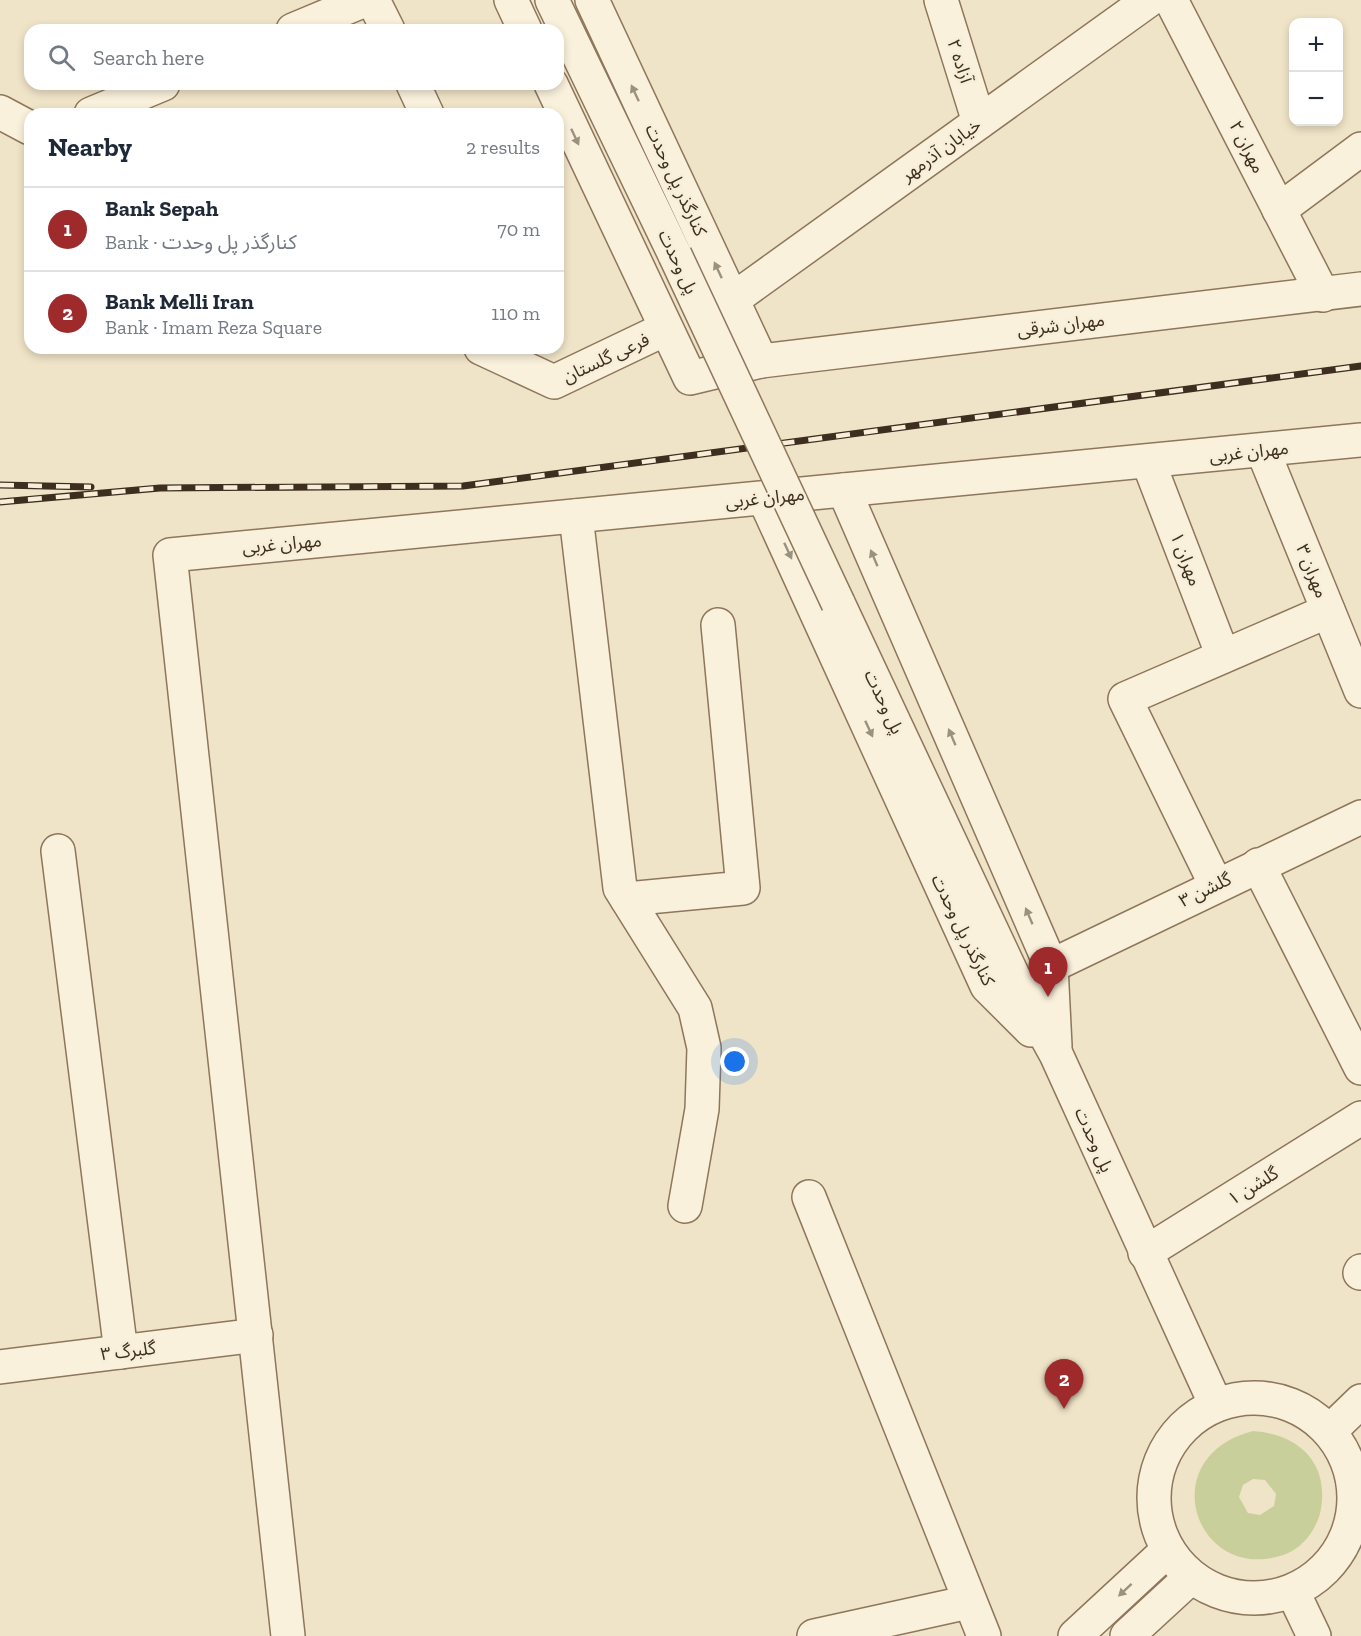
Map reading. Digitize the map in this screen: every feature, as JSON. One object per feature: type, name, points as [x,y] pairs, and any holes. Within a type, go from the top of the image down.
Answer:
[{"type":"street","points":[[307,24],[365,0]]},
{"type":"street","points":[[373,0],[385,24]]},
{"type":"street","points":[[511,0],[522,24]]},
{"type":"street","name":"پل وحدت","points":[[552,0],[564,24]]},
{"type":"street","name":"کنارگذر پل وحدت","points":[[592,0],[761,361]]},
{"type":"street","name":"آزاده ۲","points":[[941,0],[979,122]]},
{"type":"street","name":"خیابان آذرمهر","points":[[732,300],[1152,1]]},
{"type":"street","name":"مهران ۲","points":[[1152,1],[1279,210],[1323,295]]},
{"type":"street","name":"پل وحدت","points":[[564,25],[675,255],[1013,976],[1056,1054],[1144,1253],[1216,1405]]},
{"type":"street","points":[[105,108],[149,90]]},
{"type":"street","points":[[416,90],[424,108]]},
{"type":"street","points":[[553,90],[561,108]]},
{"type":"street","points":[[0,112],[24,125]]},
{"type":"street","points":[[564,114],[665,329]]},
{"type":"street","points":[[1279,210],[1361,149]]},
{"type":"street","name":"مهران شرقی","points":[[665,329],[690,378],[761,361],[1361,289]]},
{"type":"street","name":"فرعی گلستان","points":[[494,354],[554,382],[665,329]]},
{"type":"street","points":[[540,354],[554,382]]},
{"type":"street","name":"مهران غربی","points":[[256,1335],[170,555],[1361,440]]},
{"type":"street","name":"مهران ۳","points":[[1263,451],[1361,691]]},
{"type":"street","name":"مهران ۱","points":[[1148,461],[1223,656]]},
{"type":"street","points":[[844,490],[1051,966],[1056,1054]]},
{"type":"street","name":"کنارگذر پل وحدت","points":[[764,498],[987,986],[1056,1054]]},
{"type":"street","points":[[576,516],[620,888],[695,1008],[704,1048],[702,1109],[685,1206]]},
{"type":"street","points":[[1216,885],[1125,699],[1328,611]]},
{"type":"street","points":[[627,899],[743,888],[718,625]]},
{"type":"street","name":"گلشن ۳","points":[[1051,966],[1361,817]]},
{"type":"street","points":[[58,851],[121,1352]]},
{"type":"street","points":[[1258,865],[1361,1068]]},
{"type":"street","name":"گلشن ۱","points":[[1144,1253],[1361,1118]]},
{"type":"street","points":[[809,1197],[984,1636]]},
{"type":"street","points":[[256,1335],[288,1636]]},
{"type":"street","name":"گلبرگ ۳","points":[[0,1367],[256,1335]]},
{"type":"street","points":[[1246,1397],[1277,1400],[1306,1412],[1330,1431],[1347,1458],[1355,1489],[1352,1521],[1341,1550],[1320,1575],[1293,1592],[1267,1599],[1240,1598],[1214,1591],[1191,1577],[1168,1550],[1155,1518],[1155,1483],[1158,1472],[1166,1450],[1187,1423],[1216,1405],[1246,1397]]},
{"type":"street","points":[[1330,1431],[1361,1401]]},
{"type":"street","points":[[1075,1636],[1168,1550]]},
{"type":"street","points":[[1127,1636],[1191,1577]]},
{"type":"street","points":[[1293,1592],[1314,1636]]},
{"type":"street","points":[[814,1636],[969,1602]]},
{"type":"green space","points":[[1253,1431],[1269,1433],[1296,1445],[1315,1464],[1322,1492],[1321,1509],[1313,1529],[1299,1547],[1286,1554],[1255,1559],[1229,1552],[1209,1536],[1198,1515],[1195,1490],[1202,1466],[1221,1445]],"holes":[[[1253,1479],[1265,1480],[1276,1494],[1274,1506],[1260,1515],[1248,1513],[1239,1497],[1243,1485]]]},
{"type":"railway","points":[[0,502],[160,488],[463,486],[1361,366]]},
{"type":"railway","points":[[0,485],[91,487]]},
{"type":"place","name":"Bank Sepah","points":[[1048,997]]},
{"type":"place","name":"Bank Melli Iran","points":[[1064,1409]]}]
